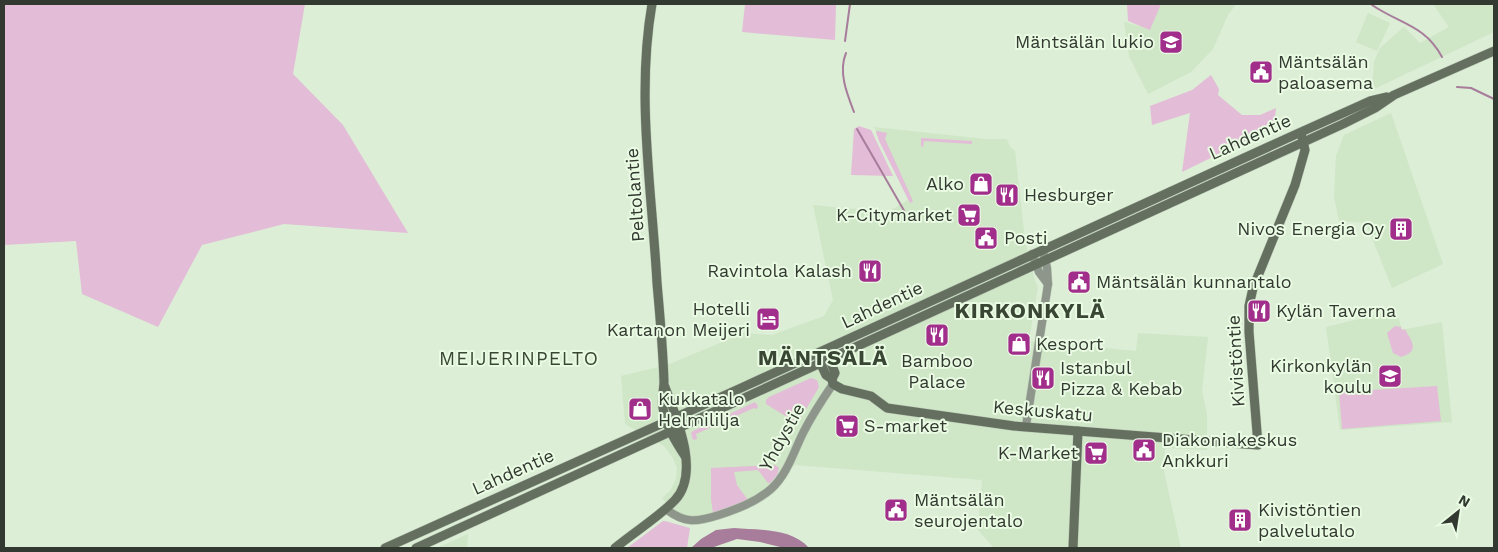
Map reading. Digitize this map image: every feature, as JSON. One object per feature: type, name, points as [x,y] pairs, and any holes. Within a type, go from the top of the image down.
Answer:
[{"type":"main road","name":"Peltolantie","points":[[652,4],[646,82],[648,170],[664,384],[662,400],[666,420],[675,430]]},
{"type":"main road","name":"Lahdentie","points":[[385,548],[1300,132],[1370,101],[1394,95],[1494,51]]},
{"type":"main road","name":"Lahdentie","points":[[416,548],[1303,142],[1376,108],[1394,95]]},
{"type":"main road","name":"Kivistöntie","points":[[1258,445],[1249,332],[1249,306],[1253,288],[1295,185],[1305,150],[1300,132]]},
{"type":"main road","points":[[1290,137],[1300,165]]},
{"type":"main road","points":[[816,353],[826,375],[832,381],[835,373],[826,349]]},
{"type":"main road","name":"Keskuskatu","points":[[832,381],[842,389],[870,396],[887,408],[930,415],[1078,431],[1258,445]]},
{"type":"main road","name":"Peltolantie","points":[[664,384],[676,417],[675,430]]},
{"type":"main road","points":[[616,548],[666,508],[679,495],[688,470],[675,430]]},
{"type":"main road","points":[[1073,548],[1078,431]]},
{"type":"street","points":[[1026,426],[1048,284],[1043,249]]},
{"type":"street","points":[[1032,254],[1048,284]]},
{"type":"street","name":"Yhdystie","points":[[666,508],[679,517],[690,521],[698,521],[738,508],[763,495],[780,478],[832,381]]},
{"type":"shaded area","points":[[4,4],[305,4],[293,74],[343,125],[408,233],[284,224],[202,245],[158,327],[82,294],[76,241],[4,245]]},
{"type":"shaded area","points":[[745,4],[836,4],[835,40],[742,32]]},
{"type":"shaded area","points":[[1127,4],[1161,4],[1150,30],[1128,21]]},
{"type":"shaded area","name":"Mäntsälän lukio","points":[[1161,4],[1236,4],[1228,15],[1213,49],[1191,72],[1148,94],[1129,56],[1124,22],[1150,29]]},
{"type":"shaded area","points":[[1433,4],[1494,4],[1494,32],[1372,90],[1374,62],[1380,48],[1404,27],[1420,43],[1449,27]]},
{"type":"shaded area","points":[[1368,13],[1390,23],[1377,51],[1356,42]]},
{"type":"shaded area","points":[[1211,75],[1219,89],[1218,95],[1242,115],[1260,115],[1276,108],[1274,127],[1182,172],[1190,113],[1152,125],[1150,106],[1192,90]]},
{"type":"shaded area","points":[[1391,113],[1443,264],[1392,288],[1366,223],[1339,221],[1334,197],[1336,156],[1344,135]]},
{"type":"shaded area","points":[[859,126],[871,130],[893,176],[851,175],[854,129]]},
{"type":"shaded area","points":[[874,127],[985,139],[1007,139],[1010,147],[1015,151],[1025,241],[1038,287],[1029,341],[1136,351],[1138,333],[1208,337],[1202,391],[1207,414],[1207,450],[1165,448],[1164,471],[1181,548],[994,548],[978,530],[982,480],[795,465],[784,476],[771,495],[747,509],[692,520],[677,513],[662,498],[670,491],[676,479],[677,468],[673,458],[664,446],[625,424],[621,376],[667,365],[744,333],[772,335],[824,316],[833,300],[813,205],[888,212],[908,200]]},
{"type":"shaded area","points":[[877,131],[887,133],[885,139],[913,201],[910,203],[879,141]]},
{"type":"shaded area","points":[[921,138],[972,141],[972,144],[924,141],[923,147],[921,146]]},
{"type":"shaded area","name":"Kirkonkylän koulu","points":[[1396,310],[1402,330],[1442,322],[1452,422],[1340,430],[1326,327]]},
{"type":"shaded area","points":[[1395,326],[1401,327],[1402,330],[1405,329],[1413,345],[1411,352],[1401,357],[1393,353],[1387,333]]},
{"type":"shaded area","points":[[811,378],[817,380],[819,387],[799,421],[792,420],[766,404],[766,400],[769,397]]},
{"type":"shaded area","points":[[1437,386],[1441,421],[1342,429],[1339,392]]},
{"type":"shaded area","points":[[755,402],[758,406],[757,409],[754,408],[696,434],[697,439],[693,440],[691,433],[693,431]]},
{"type":"shaded area","points":[[775,465],[779,468],[777,475],[770,483],[758,470],[734,472],[737,485],[748,500],[713,513],[711,468]]},
{"type":"shaded area","points":[[663,521],[690,528],[687,548],[627,548]]},
{"type":"shaded area","points":[[734,528],[784,533],[802,541],[809,548],[784,548],[737,539],[711,548],[691,548],[716,530]]},
{"type":"shaded area","points":[[468,534],[467,548],[437,548]]},
{"type":"waterway","points":[[845,41],[850,4]]},
{"type":"waterway","points":[[1372,5],[1420,31],[1435,46],[1442,57]]},
{"type":"waterway","points":[[846,53],[843,75],[854,112]]},
{"type":"waterway","points":[[1457,87],[1471,88],[1494,99]]},
{"type":"waterway","points":[[857,129],[906,214]]},
{"type":"place","name":"Mäntsälän lukio","points":[[1171,42]]},
{"type":"place","name":"Mäntsälän paloasema","points":[[1261,72]]},
{"type":"place","name":"Alko","points":[[981,184]]},
{"type":"place","name":"Hesburger","points":[[1007,195]]},
{"type":"place","name":"K-Citymarket","points":[[969,215]]},
{"type":"place","name":"Nivos Energia Oy","points":[[1401,229]]},
{"type":"place","name":"Posti","points":[[986,238]]},
{"type":"place","name":"Ravintola Kalash","points":[[870,271]]},
{"type":"place","name":"Mäntsälän kunnantalo","points":[[1079,282]]},
{"type":"place","name":"Kylän Taverna","points":[[1259,311]]},
{"type":"place","name":"Hotelli Kartanon Meijeri","points":[[768,319]]},
{"type":"place","name":"Bamboo Palace","points":[[937,335]]},
{"type":"place","name":"Kesport","points":[[1019,344]]},
{"type":"place","name":"Kirkonkylän koulu","points":[[1390,376]]},
{"type":"place","name":"Istanbul Pizza & Kebab","points":[[1043,378]]},
{"type":"place","name":"Kukkatalo Helmililja","points":[[640,409]]},
{"type":"place","name":"S-market","points":[[847,426]]},
{"type":"place","name":"Diakoniakeskus Ankkuri","points":[[1144,450]]},
{"type":"place","name":"K-Market","points":[[1096,453]]},
{"type":"place","name":"Mäntsälän seurojentalo","points":[[896,510]]},
{"type":"place","name":"Kivistöntien palvelutalo","points":[[1240,520]]},
{"type":"district","name":"KIRKONKYLÄ","points":[[1030,310]]},
{"type":"district","name":"MÄNTSÄLÄ","points":[[823,357]]},
{"type":"district","name":"MEIJERINPELTO","points":[[519,358]]}]
